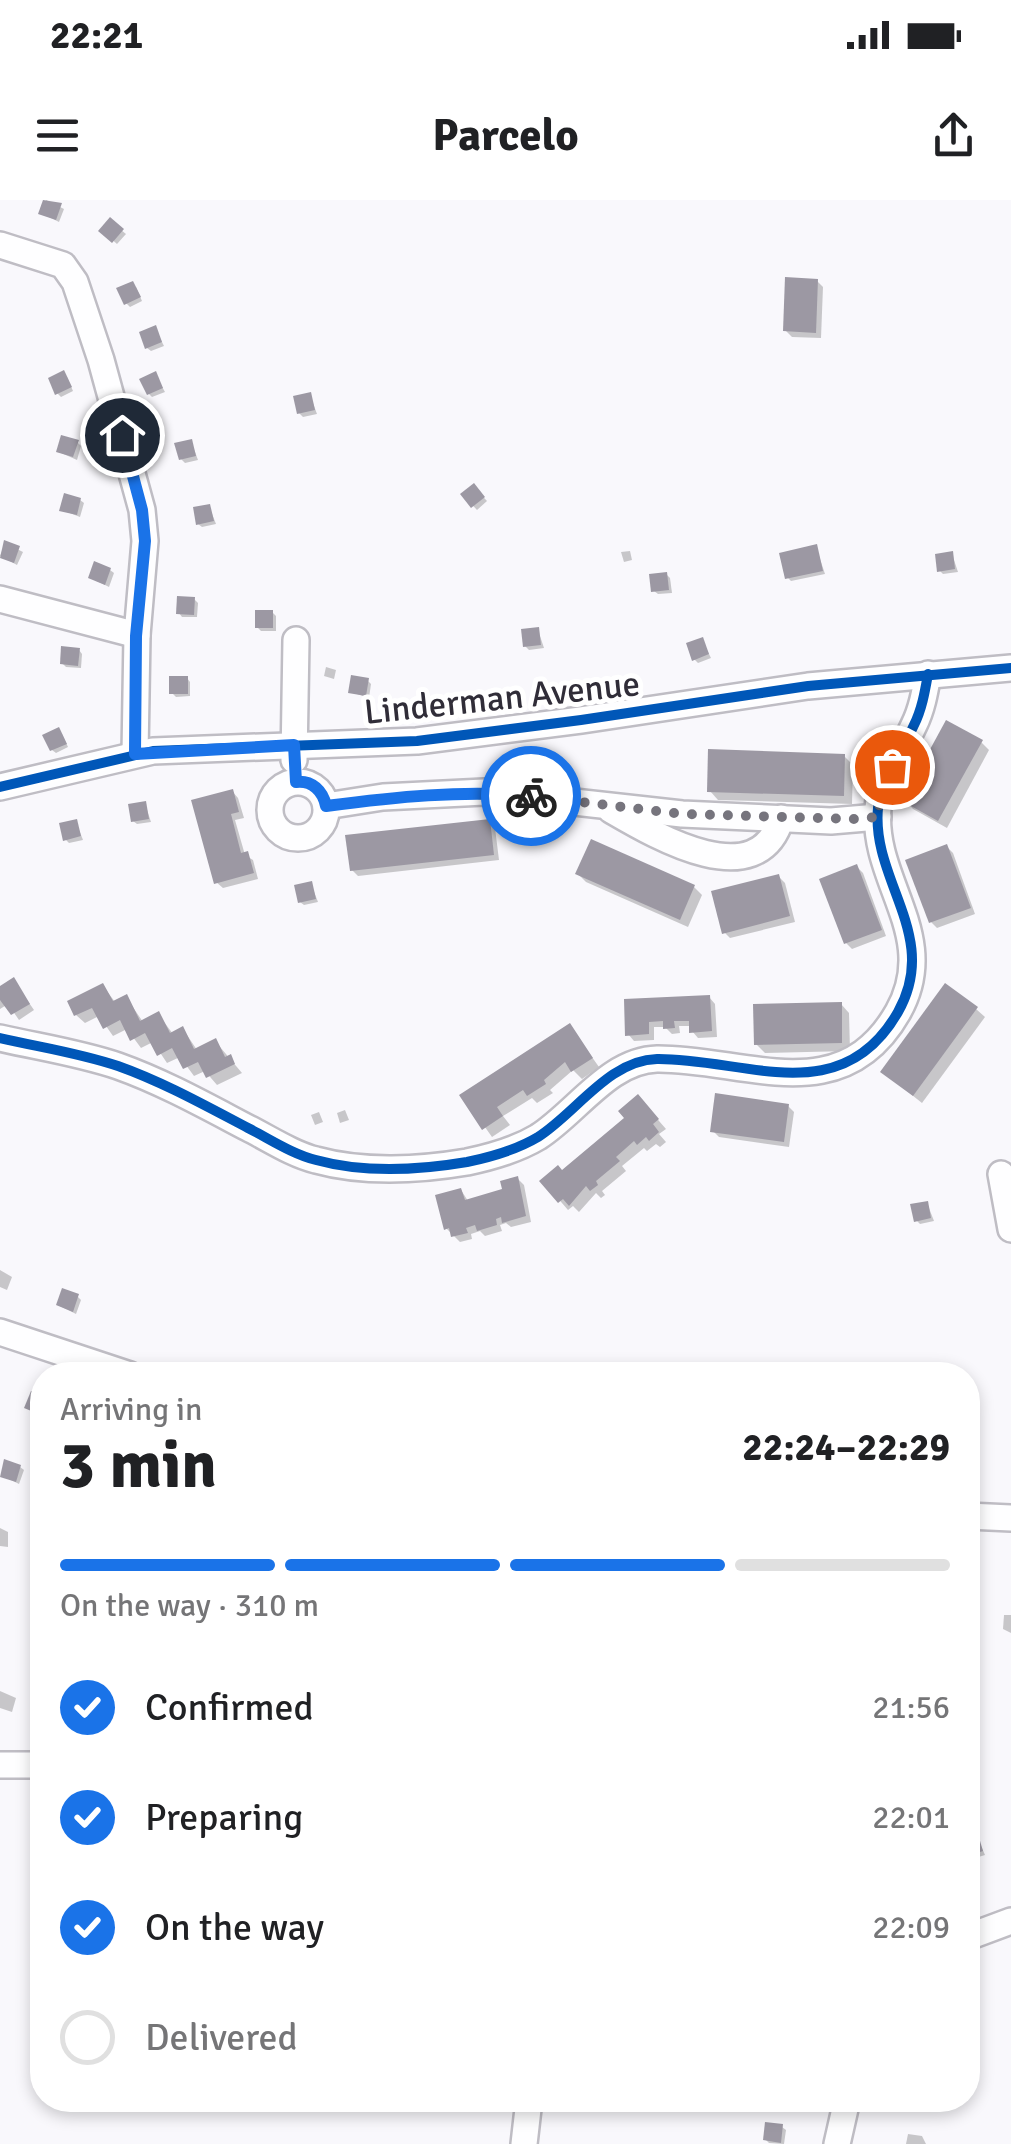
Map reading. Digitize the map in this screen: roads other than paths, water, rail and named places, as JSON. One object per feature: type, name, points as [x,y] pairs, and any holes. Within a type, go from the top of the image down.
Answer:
[{"type":"street","points":[[0,245],[62,265],[75,282],[142,510],[145,541],[136,636],[135,754]]},
{"type":"street","points":[[0,598],[136,636]]},
{"type":"street","points":[[296,640],[296,782]]},
{"type":"street","name":"Linderman Avenue","points":[[0,787],[135,754],[416,741],[808,686],[1011,668]]},
{"type":"street","points":[[0,1038],[118,1066],[318,1161],[378,1168],[430,1167],[516,1148],[536,1138],[605,1081],[643,1061],[682,1061],[771,1074],[824,1071],[846,1063],[863,1052],[897,1013],[909,986],[913,951],[910,932],[888,872],[878,817],[881,792],[916,723],[928,674]]},
{"type":"street","points":[[296,782],[312,785],[321,792],[326,806],[323,824],[316,832],[294,838],[276,827],[270,806],[280,787],[296,782]]},
{"type":"street","points":[[326,806],[384,797],[484,792],[682,814],[831,821],[878,817]]},
{"type":"street","points":[[598,803],[668,842],[730,857],[756,851],[776,837],[781,818]]},
{"type":"street","points":[[1001,1174],[1011,1229]]},
{"type":"street","points":[[0,1334],[89,1362]]},
{"type":"street","points":[[980,1517],[1011,1518]]},
{"type":"street","points":[[0,1765],[30,1765]]},
{"type":"street","points":[[980,1933],[1011,1922]]},
{"type":"street","points":[[524,2144],[528,2112]]},
{"type":"street","points":[[837,2144],[844,2112]]}]
